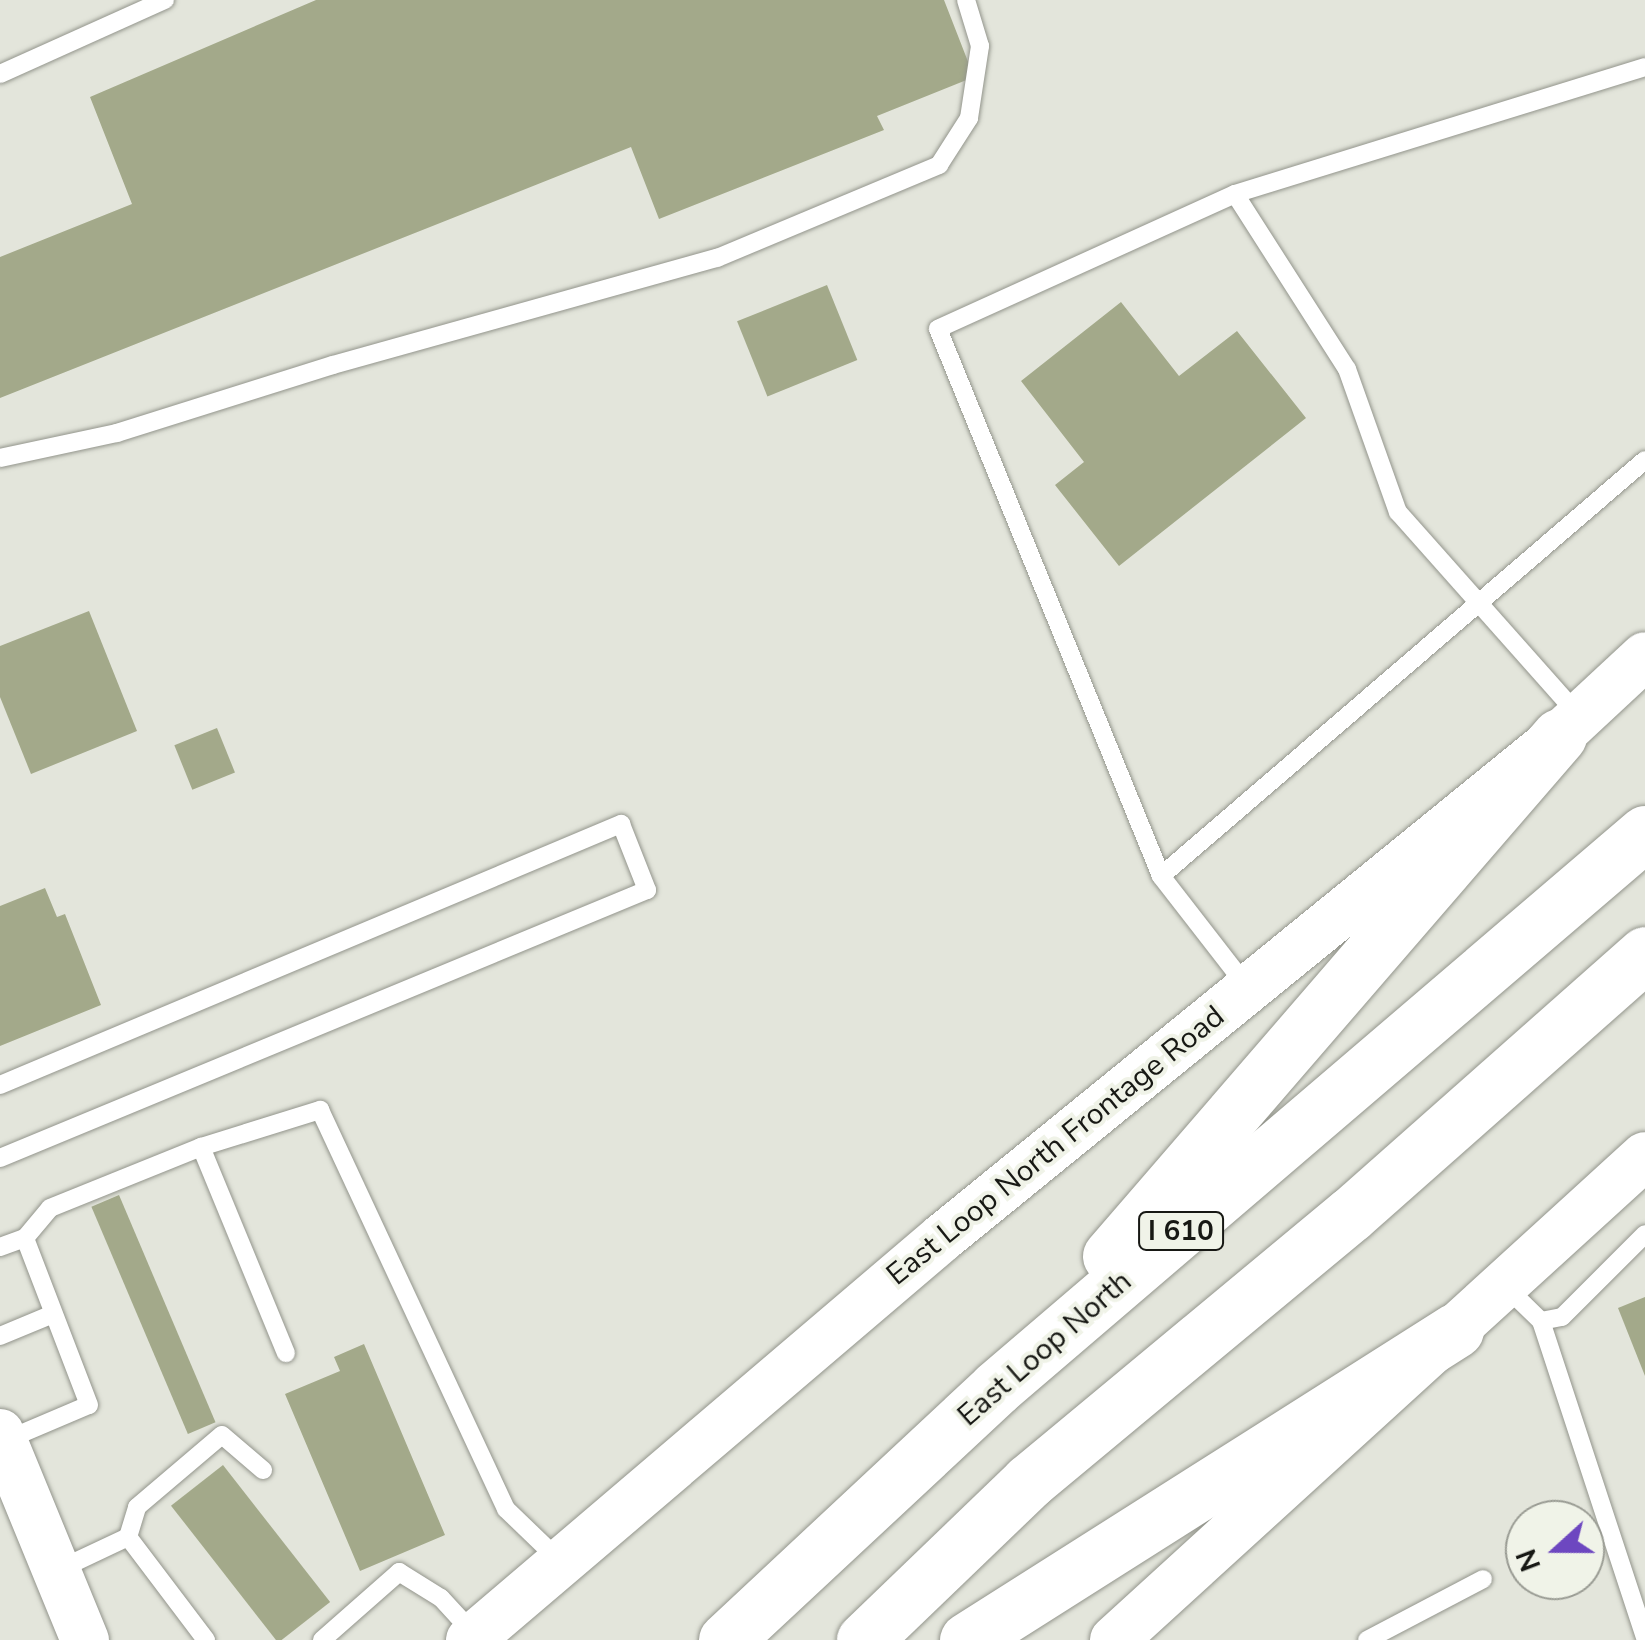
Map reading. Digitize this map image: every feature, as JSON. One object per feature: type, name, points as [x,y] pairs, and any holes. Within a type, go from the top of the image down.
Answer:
[{"type":"highway","points":[[996,1388],[1569,726]]},
{"type":"highway","name":"East Loop North","points":[[726,1640],[996,1388],[1645,833]]},
{"type":"highway","points":[[864,1640],[1028,1482],[1351,1214],[1645,954]]},
{"type":"highway","points":[[967,1640],[1456,1330]]},
{"type":"main road","name":"East Loop North Frontage Road","points":[[472,1638],[943,1237],[1569,726],[1645,656]]},
{"type":"main road","points":[[1114,1640],[1645,1156]]},
{"type":"main road","points":[[2,1437],[85,1640]]},
{"type":"lane","points":[[0,74],[165,0]]},
{"type":"lane","points":[[0,458],[117,433],[332,365],[718,258],[940,166],[969,118],[980,46],[966,0]]},
{"type":"lane","points":[[1248,989],[1161,876],[938,329],[1235,194],[1645,67]]},
{"type":"lane","points":[[1235,194],[1347,369],[1398,512],[1480,607],[1569,726]]},
{"type":"lane","points":[[1161,876],[1480,607],[1645,460]]},
{"type":"lane","points":[[0,1086],[620,824],[647,890],[0,1158]]},
{"type":"lane","points":[[0,1247],[25,1238],[50,1208],[201,1147],[320,1110],[506,1509],[562,1562]]},
{"type":"lane","points":[[201,1147],[286,1353]]},
{"type":"lane","points":[[1541,1321],[1562,1317],[1645,1234]]},
{"type":"lane","points":[[2,1437],[89,1405],[25,1238]]},
{"type":"lane","points":[[1504,1285],[1541,1321],[1645,1637]]},
{"type":"lane","points":[[0,1336],[52,1314]]},
{"type":"lane","points":[[56,1571],[128,1537],[138,1507],[222,1435],[263,1470]]},
{"type":"lane","points":[[128,1537],[206,1640]]},
{"type":"lane","points":[[322,1640],[399,1572],[440,1598],[472,1638]]},
{"type":"lane","points":[[1367,1640],[1482,1579]]},
{"type":"building","points":[[316,0],[944,0],[974,77],[877,116],[884,130],[659,219],[631,147],[0,398],[0,257],[132,204],[90,97]]},
{"type":"building","points":[[827,285],[857,360],[767,396],[737,321]]},
{"type":"building","points":[[1121,302],[1179,376],[1237,331],[1306,418],[1119,566],[1055,485],[1084,462],[1021,381]]},
{"type":"building","points":[[89,611],[137,731],[31,774],[0,697],[0,646]]},
{"type":"building","points":[[217,728],[235,773],[192,790],[174,745]]},
{"type":"building","points":[[45,888],[57,917],[65,914],[101,1005],[0,1046],[0,906]]},
{"type":"building","points":[[119,1195],[216,1422],[188,1434],[91,1207]]},
{"type":"building","points":[[1645,1297],[1645,1376],[1618,1308]]},
{"type":"building","points":[[364,1344],[445,1535],[360,1571],[285,1394],[340,1371],[334,1357]]},
{"type":"building","points":[[223,1465],[330,1602],[282,1640],[276,1640],[171,1506]]}]
